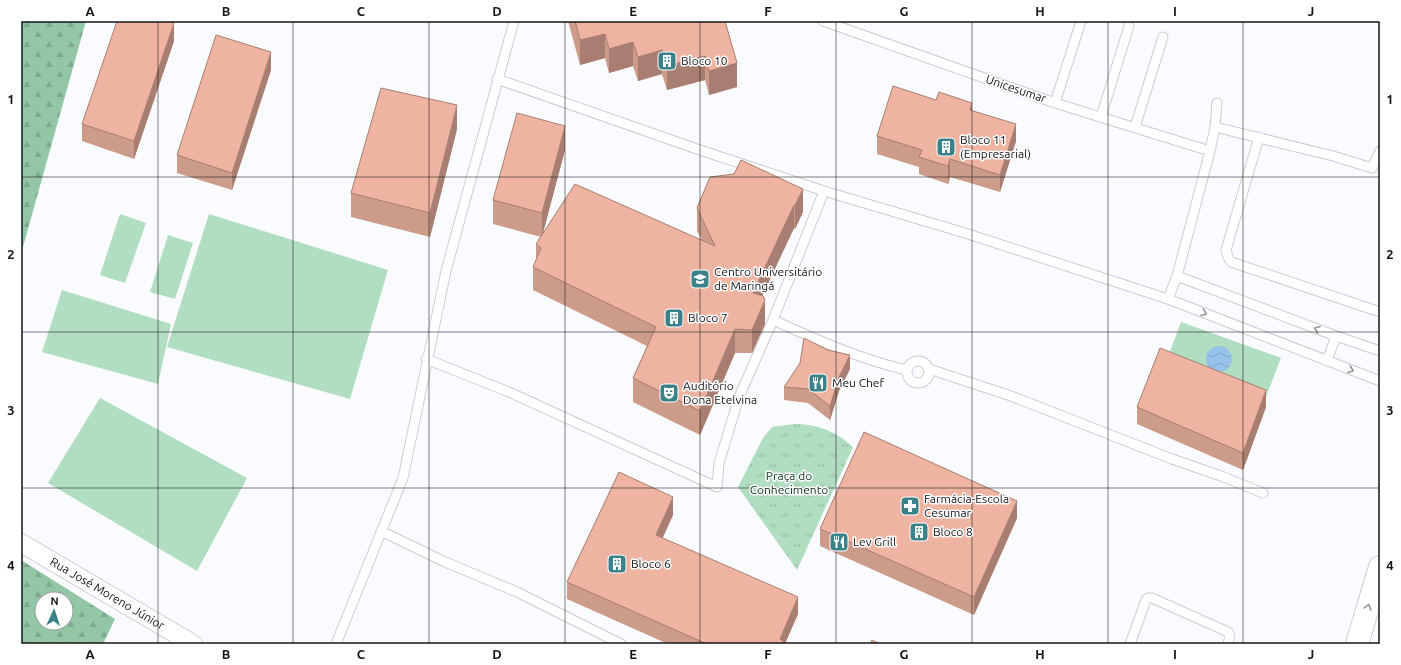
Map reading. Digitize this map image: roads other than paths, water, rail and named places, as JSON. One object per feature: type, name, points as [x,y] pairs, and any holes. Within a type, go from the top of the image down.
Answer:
[{"type":"street","name":"Rua José Moreno Júnior","points":[[21,542],[193,644]]},
{"type":"street","points":[[1357,644],[1380,566]]},
{"type":"lane","points":[[336,644],[403,478],[426,360],[446,271],[514,21]]},
{"type":"lane","name":"Unicesumar","points":[[823,21],[1056,103],[1210,151]]},
{"type":"lane","points":[[1056,103],[1081,21]]},
{"type":"lane","points":[[1101,117],[1129,26]]},
{"type":"lane","points":[[1135,127],[1164,37]]},
{"type":"lane","points":[[497,79],[824,190],[965,233],[1168,299],[1380,381]]},
{"type":"lane","points":[[1168,299],[1176,276],[1210,151],[1215,127],[1217,103]]},
{"type":"lane","points":[[1215,127],[1333,156],[1372,168],[1380,151]]},
{"type":"lane","points":[[1259,137],[1226,250],[1231,262],[1380,312]]},
{"type":"lane","points":[[426,360],[509,392],[717,487],[719,463],[739,397],[773,320],[824,190]]},
{"type":"lane","points":[[1176,276],[1380,351]]},
{"type":"lane","points":[[773,320],[833,347],[873,362],[906,370]]},
{"type":"lane","points":[[1327,361],[1336,336]]},
{"type":"lane","points":[[929,369],[927,379],[918,384],[913,383],[906,376],[906,370],[912,362],[922,362],[929,369],[1018,398],[1263,493]]},
{"type":"lane","points":[[381,531],[445,562],[517,592],[621,644]]},
{"type":"lane","points":[[1130,644],[1146,600],[1148,598],[1152,598],[1228,632],[1230,637],[1228,644]]},
{"type":"water","points":[[1219,346],[1228,350],[1232,359],[1228,368],[1219,372],[1210,368],[1206,359],[1210,350]]},
{"type":"place","name":"Bloco 10","points":[[667,61]]},
{"type":"place","name":"Bloco 11 (Empresarial)","points":[[946,147]]},
{"type":"place","name":"Centro Universitário de Maringá","points":[[700,279]]},
{"type":"place","name":"Bloco 7","points":[[674,318]]},
{"type":"place","name":"Meu Chef","points":[[818,383]]},
{"type":"place","name":"Auditório Dona Etelvina","points":[[669,393]]},
{"type":"place","name":"Farmácia-Escola Cesumar","points":[[910,506]]},
{"type":"place","name":"Bloco 8","points":[[919,532]]},
{"type":"place","name":"Lev Grill","points":[[839,542]]},
{"type":"place","name":"Bloco 6","points":[[617,564]]},
{"type":"park label","name":"Praça do Conhecimento","points":[[789,483]]}]
